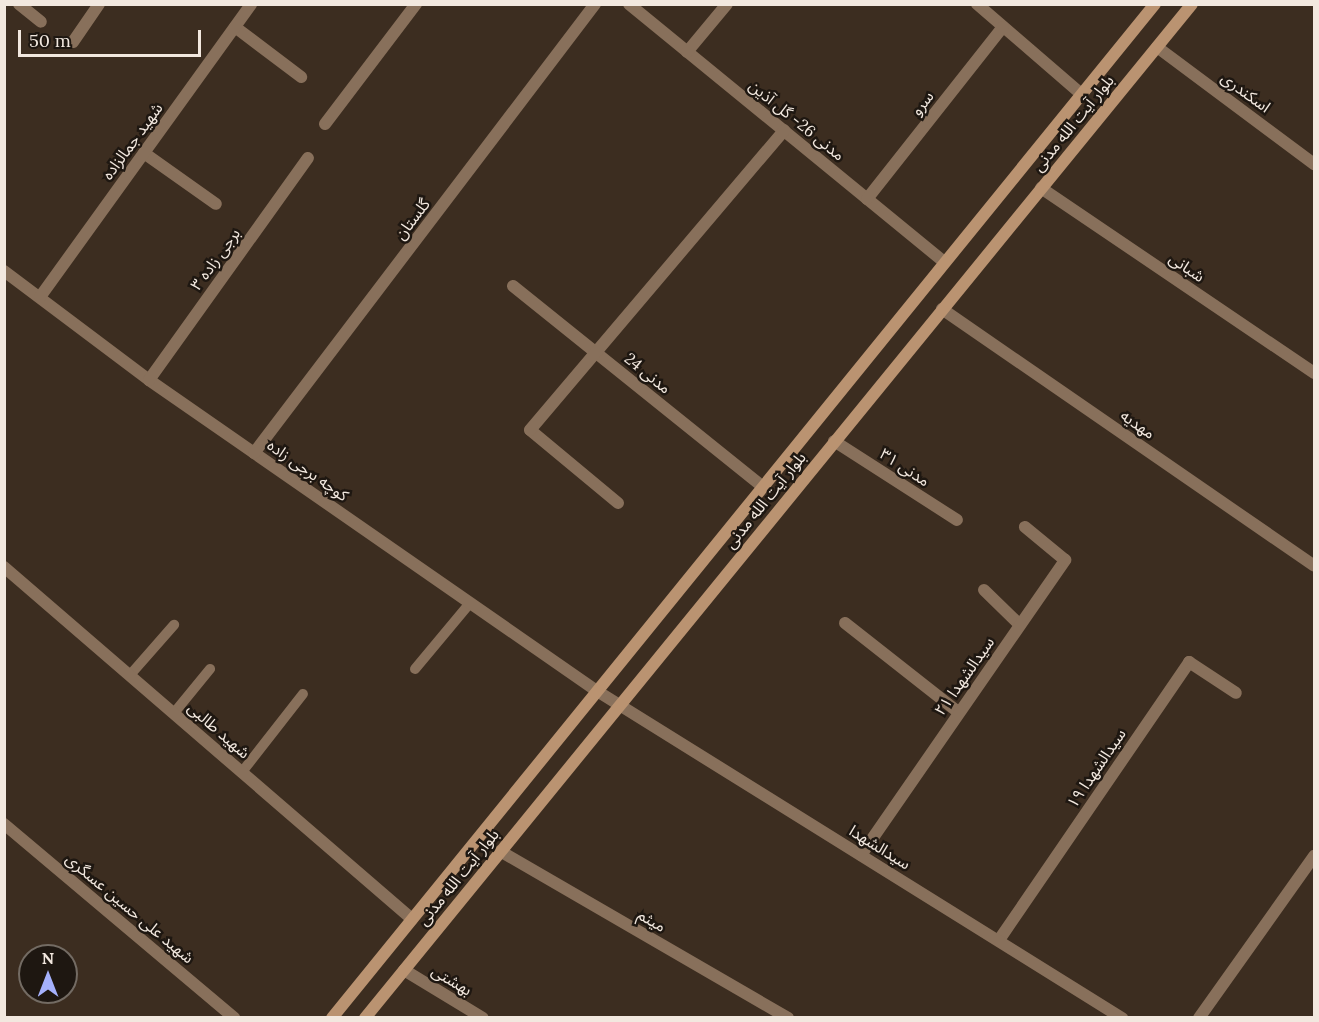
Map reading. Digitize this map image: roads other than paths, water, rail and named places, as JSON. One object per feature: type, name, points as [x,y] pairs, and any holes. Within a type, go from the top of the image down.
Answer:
[{"type":"main road","name":"بلوار آیت الله مدنی","points":[[332,1017],[1080,93],[1155,4]]},
{"type":"main road","name":"بلوار آیت الله مدنی","points":[[365,1017],[1192,4]]},
{"type":"street","points":[[19,4],[41,22]]},
{"type":"street","points":[[73,42],[99,4]]},
{"type":"street","name":"شهید جمالزاده","points":[[40,297],[251,4]]},
{"type":"street","points":[[325,124],[416,4]]},
{"type":"street","name":"گلستان","points":[[255,453],[595,4]]},
{"type":"street","name":"مدنی 26- گل آذین","points":[[629,4],[944,262]]},
{"type":"street","points":[[687,52],[727,4]]},
{"type":"street","points":[[977,4],[1080,93]]},
{"type":"street","points":[[235,27],[302,77]]},
{"type":"street","name":"سرو","points":[[867,199],[1003,27]]},
{"type":"street","name":"اسکندری","points":[[1157,47],[1314,164]]},
{"type":"street","points":[[618,503],[530,430],[784,130]]},
{"type":"street","points":[[144,153],[216,204]]},
{"type":"street","name":"برجی زاده ۳","points":[[149,380],[308,158]]},
{"type":"street","name":"شبانی","points":[[1041,188],[1314,373]]},
{"type":"street","name":"کوچه برجى زاده","points":[[4,271],[149,380],[597,691]]},
{"type":"street","name":"مدنی 24","points":[[513,286],[762,486]]},
{"type":"street","name":"مهدیه","points":[[942,309],[1314,566]]},
{"type":"street","name":"مدنی ۳۱","points":[[834,441],[957,520]]},
{"type":"street","name":"سیدالشهدا ۲۱","points":[[861,855],[1065,560],[1025,527]]},
{"type":"street","name":"شهید طالبی","points":[[4,567],[412,919]]},
{"type":"street","points":[[984,590],[1020,625]]},
{"type":"street","points":[[845,623],[958,712]]},
{"type":"street","name":"سیدالشهدا ۱۹","points":[[999,940],[1189,662],[1236,693]]},
{"type":"street","name":"سیدالشهدا","points":[[597,691],[1122,1017]]},
{"type":"street","name":"شهید علی حسین عسگری","points":[[4,824],[234,1017]]},
{"type":"street","name":"میثم","points":[[500,851],[788,1017]]},
{"type":"street","points":[[1199,1017],[1314,856]]},
{"type":"street","name":"بهشتی","points":[[404,970],[483,1017]]},
{"type":"lane","points":[[416,669],[470,603]]},
{"type":"lane","points":[[130,675],[174,626]]},
{"type":"lane","points":[[174,713],[210,669]]},
{"type":"lane","points":[[242,772],[303,694]]}]
